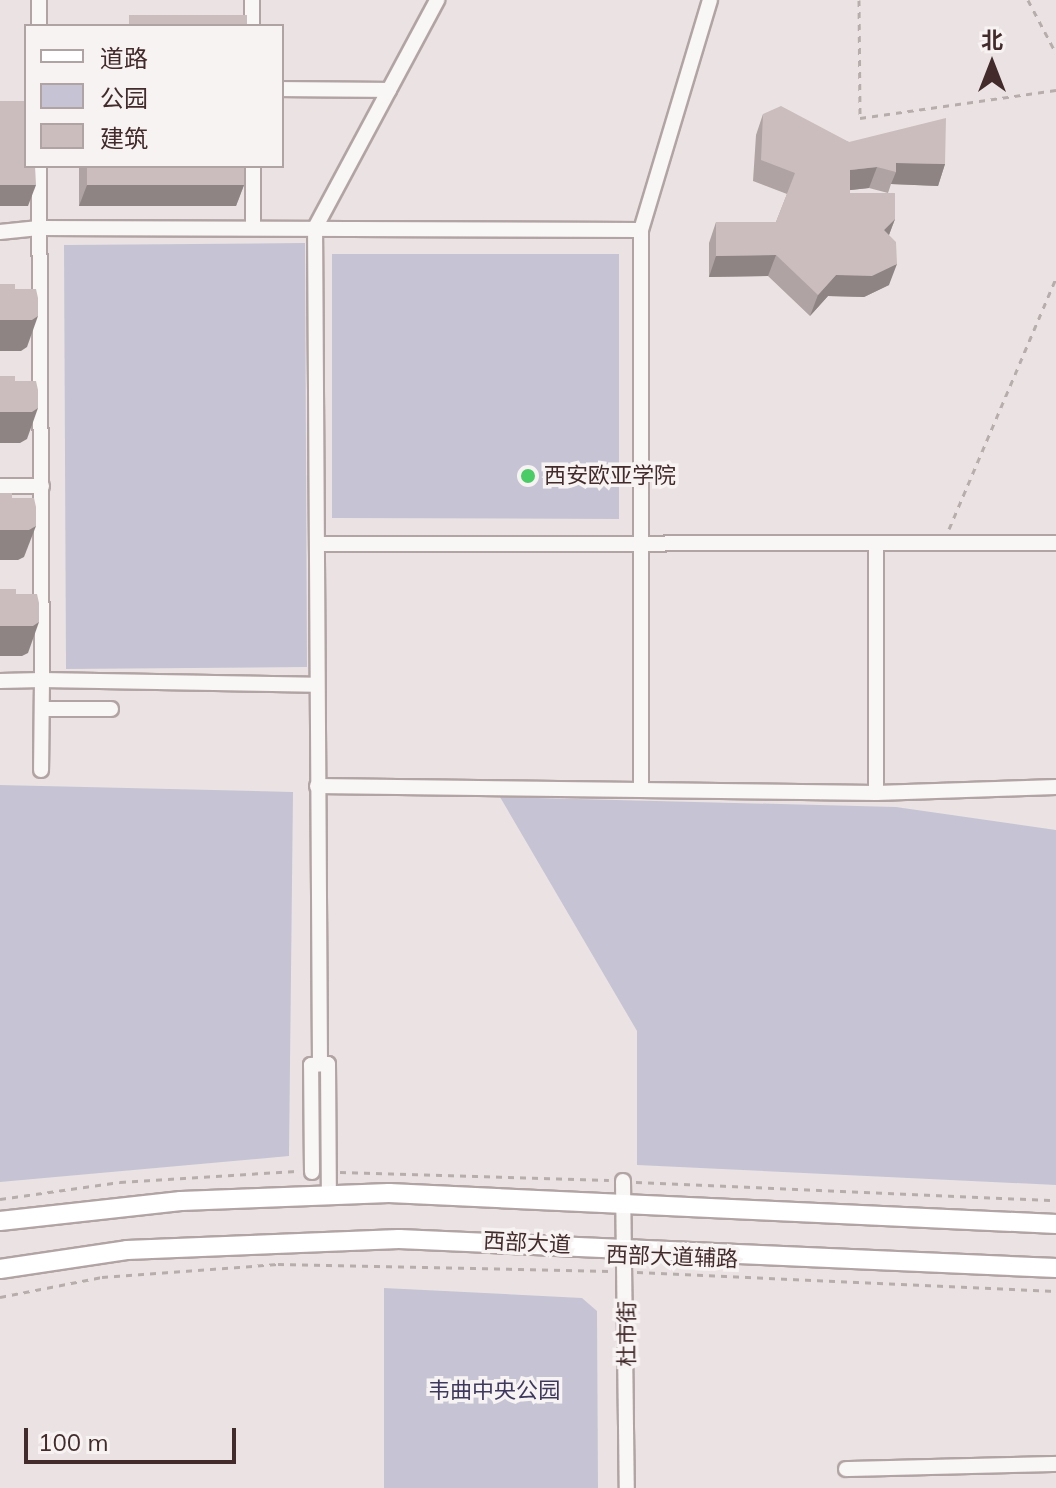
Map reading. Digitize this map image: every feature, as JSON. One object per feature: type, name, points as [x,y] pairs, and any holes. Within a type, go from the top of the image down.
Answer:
[{"type":"main road","name":"西部大道","points":[[0,1221],[103,1207],[329,1193],[625,1203],[1056,1224]]},
{"type":"main road","name":"西部大道","points":[[0,1269],[127,1250],[253,1242],[399,1239],[1056,1268]]},
{"type":"street","points":[[39,0],[39,24]]},
{"type":"street","points":[[252,0],[252,24]]},
{"type":"street","points":[[320,1064],[315,685],[315,228],[437,0]]},
{"type":"street","points":[[641,790],[641,230],[710,0]]},
{"type":"street","points":[[284,89],[389,90]]},
{"type":"street","points":[[39,168],[41,770]]},
{"type":"street","points":[[253,168],[253,228]]},
{"type":"street","points":[[0,232],[39,228],[641,230]]},
{"type":"street","points":[[0,486],[42,486]]},
{"type":"street","points":[[317,544],[1056,543]]},
{"type":"street","points":[[876,544],[876,793]]},
{"type":"street","points":[[0,681],[315,685]]},
{"type":"street","points":[[42,709],[111,709]]},
{"type":"street","points":[[317,786],[876,793],[1056,787]]},
{"type":"street","points":[[312,1172],[311,1065],[328,1064],[329,1193]]},
{"type":"street","name":"杜市街","points":[[623,1181],[623,1248],[627,1271],[627,1488]]},
{"type":"street","points":[[846,1469],[1056,1464]]},
{"type":"path","points":[[859,0],[860,118],[1056,90]]},
{"type":"path","points":[[1028,0],[1056,53]]},
{"type":"path","points":[[943,544],[1054,289],[1056,278]]},
{"type":"path","name":"西部大道辅路","points":[[0,1297],[102,1277],[278,1264],[627,1271],[1056,1291]]},
{"type":"green space","points":[[305,243],[307,667],[66,669],[64,245]]},
{"type":"green space","points":[[332,254],[619,254],[619,519],[332,518]]},
{"type":"green space","points":[[0,785],[293,792],[289,1156],[0,1182]]},
{"type":"green space","points":[[500,797],[896,807],[1056,830],[1056,1185],[637,1165],[637,1031]]},
{"type":"green space","name":"韦曲中央公园","points":[[384,1288],[582,1298],[597,1311],[598,1488],[384,1488]]},
{"type":"building","points":[[129,15],[247,15],[247,24],[129,24]]},
{"type":"building","points":[[0,101],[24,101],[24,168],[35,168],[36,185],[0,185]]},
{"type":"building","points":[[781,106],[849,142],[946,118],[945,164],[896,163],[896,172],[877,167],[850,170],[850,193],[895,193],[895,219],[884,230],[896,242],[897,264],[872,276],[836,275],[818,295],[776,255],[716,256],[716,222],[776,222],[795,173],[761,160],[763,114]]},
{"type":"building","points":[[87,168],[244,168],[244,185],[87,185]]},
{"type":"building","points":[[0,284],[15,284],[15,289],[36,289],[38,316],[32,320],[0,320]]},
{"type":"building","points":[[0,376],[15,376],[15,381],[36,381],[38,408],[32,412],[0,412]]},
{"type":"building","points":[[0,493],[12,493],[12,498],[34,498],[36,526],[29,530],[0,530]]},
{"type":"building","points":[[0,589],[16,589],[16,594],[37,594],[39,622],[33,626],[0,626]]},
{"type":"place","name":"西安欧亚学院","points":[[528,476]]}]
